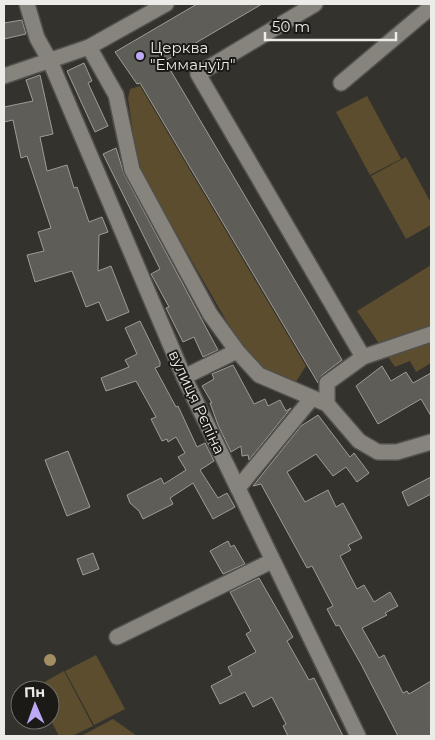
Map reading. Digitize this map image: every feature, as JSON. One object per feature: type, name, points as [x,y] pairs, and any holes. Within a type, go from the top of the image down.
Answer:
[{"type":"street","name":"вулиця Рєпіна","points":[[27,4],[37,38],[50,61],[184,377],[358,736]]},
{"type":"street","points":[[4,76],[89,47],[166,4]]},
{"type":"street","points":[[315,4],[198,74],[363,357]]},
{"type":"street","points":[[341,83],[429,10]]},
{"type":"street","points":[[89,47],[116,94],[132,170],[210,314],[237,351],[259,375],[327,404],[359,441],[378,452],[397,452],[431,442]]},
{"type":"street","points":[[327,404],[327,383],[363,357],[431,334]]},
{"type":"street","points":[[184,377],[237,351]]},
{"type":"street","points":[[238,488],[312,398]]},
{"type":"street","points":[[117,637],[272,561]]},
{"type":"shaded area","points":[[140,86],[306,366],[294,385],[263,370],[242,348],[138,167],[128,98],[130,89]]},
{"type":"shaded area","points":[[367,96],[401,159],[370,175],[336,112]]},
{"type":"shaded area","points":[[406,157],[431,203],[431,225],[406,239],[371,176]]},
{"type":"shaded area","points":[[431,265],[431,363],[416,372],[410,361],[395,367],[357,311]]},
{"type":"shaded area","points":[[96,655],[125,709],[94,725],[65,671]]},
{"type":"shaded area","points":[[64,671],[93,726],[72,736],[59,736],[56,730],[60,730],[60,680],[48,680]]},
{"type":"shaded area","points":[[113,719],[137,736],[81,736]]},
{"type":"building","points":[[197,4],[262,4],[165,61],[342,360],[322,375],[318,383],[140,83],[137,84],[115,52]]},
{"type":"building","points":[[22,20],[26,34],[4,39],[4,23]]},
{"type":"building","points":[[84,63],[92,81],[88,83],[108,126],[95,132],[67,71]]},
{"type":"building","points":[[40,75],[53,134],[40,137],[47,171],[67,165],[74,188],[77,187],[89,222],[102,217],[108,232],[99,235],[98,271],[111,266],[129,312],[107,321],[99,302],[86,307],[72,271],[35,282],[27,255],[44,251],[38,232],[51,228],[27,156],[21,158],[13,120],[4,122],[4,107],[33,101],[26,80]]},
{"type":"building","points":[[116,148],[124,174],[218,350],[203,357],[194,337],[183,342],[166,308],[169,307],[151,274],[160,269],[103,154]]},
{"type":"building","points":[[140,321],[160,362],[160,366],[155,368],[176,407],[178,406],[197,447],[205,443],[214,461],[200,470],[218,498],[227,493],[235,507],[213,519],[193,483],[170,498],[173,504],[143,519],[139,511],[130,503],[127,495],[161,478],[164,484],[186,470],[178,457],[185,453],[176,437],[168,442],[167,439],[162,441],[151,419],[156,417],[136,381],[106,391],[101,378],[129,367],[125,360],[137,354],[125,328]]},
{"type":"building","points":[[233,365],[254,404],[265,399],[268,406],[280,400],[286,411],[291,408],[249,460],[248,455],[242,456],[241,446],[231,452],[218,425],[210,403],[212,403],[202,386],[214,379],[212,374]]},
{"type":"building","points":[[382,366],[391,381],[406,372],[413,383],[431,373],[431,416],[421,399],[378,424],[356,386]]},
{"type":"building","points":[[318,415],[350,457],[354,453],[369,473],[357,482],[346,467],[333,476],[316,454],[287,472],[305,502],[328,490],[336,507],[343,503],[362,538],[348,545],[351,550],[340,556],[357,589],[364,585],[374,602],[390,592],[398,606],[385,613],[387,615],[362,628],[379,658],[384,655],[403,693],[407,691],[409,694],[431,681],[431,736],[398,736],[362,666],[339,625],[336,626],[327,609],[333,606],[312,566],[307,568],[261,484],[253,486],[301,426]]},
{"type":"building","points":[[68,451],[90,507],[67,516],[45,460]]},
{"type":"building","points":[[431,477],[431,494],[408,506],[402,492]]},
{"type":"building","points":[[228,541],[231,547],[234,545],[245,564],[223,574],[210,551]]},
{"type":"building","points":[[93,553],[99,569],[83,575],[77,559]]},
{"type":"building","points":[[259,578],[293,637],[287,641],[309,680],[314,678],[343,736],[288,736],[283,726],[286,724],[272,697],[253,707],[245,692],[220,704],[211,686],[232,675],[228,667],[256,652],[246,634],[251,631],[230,592]]},
{"type":"place","name":"Церква \"Еммануїл\"","points":[[140,56]]}]
